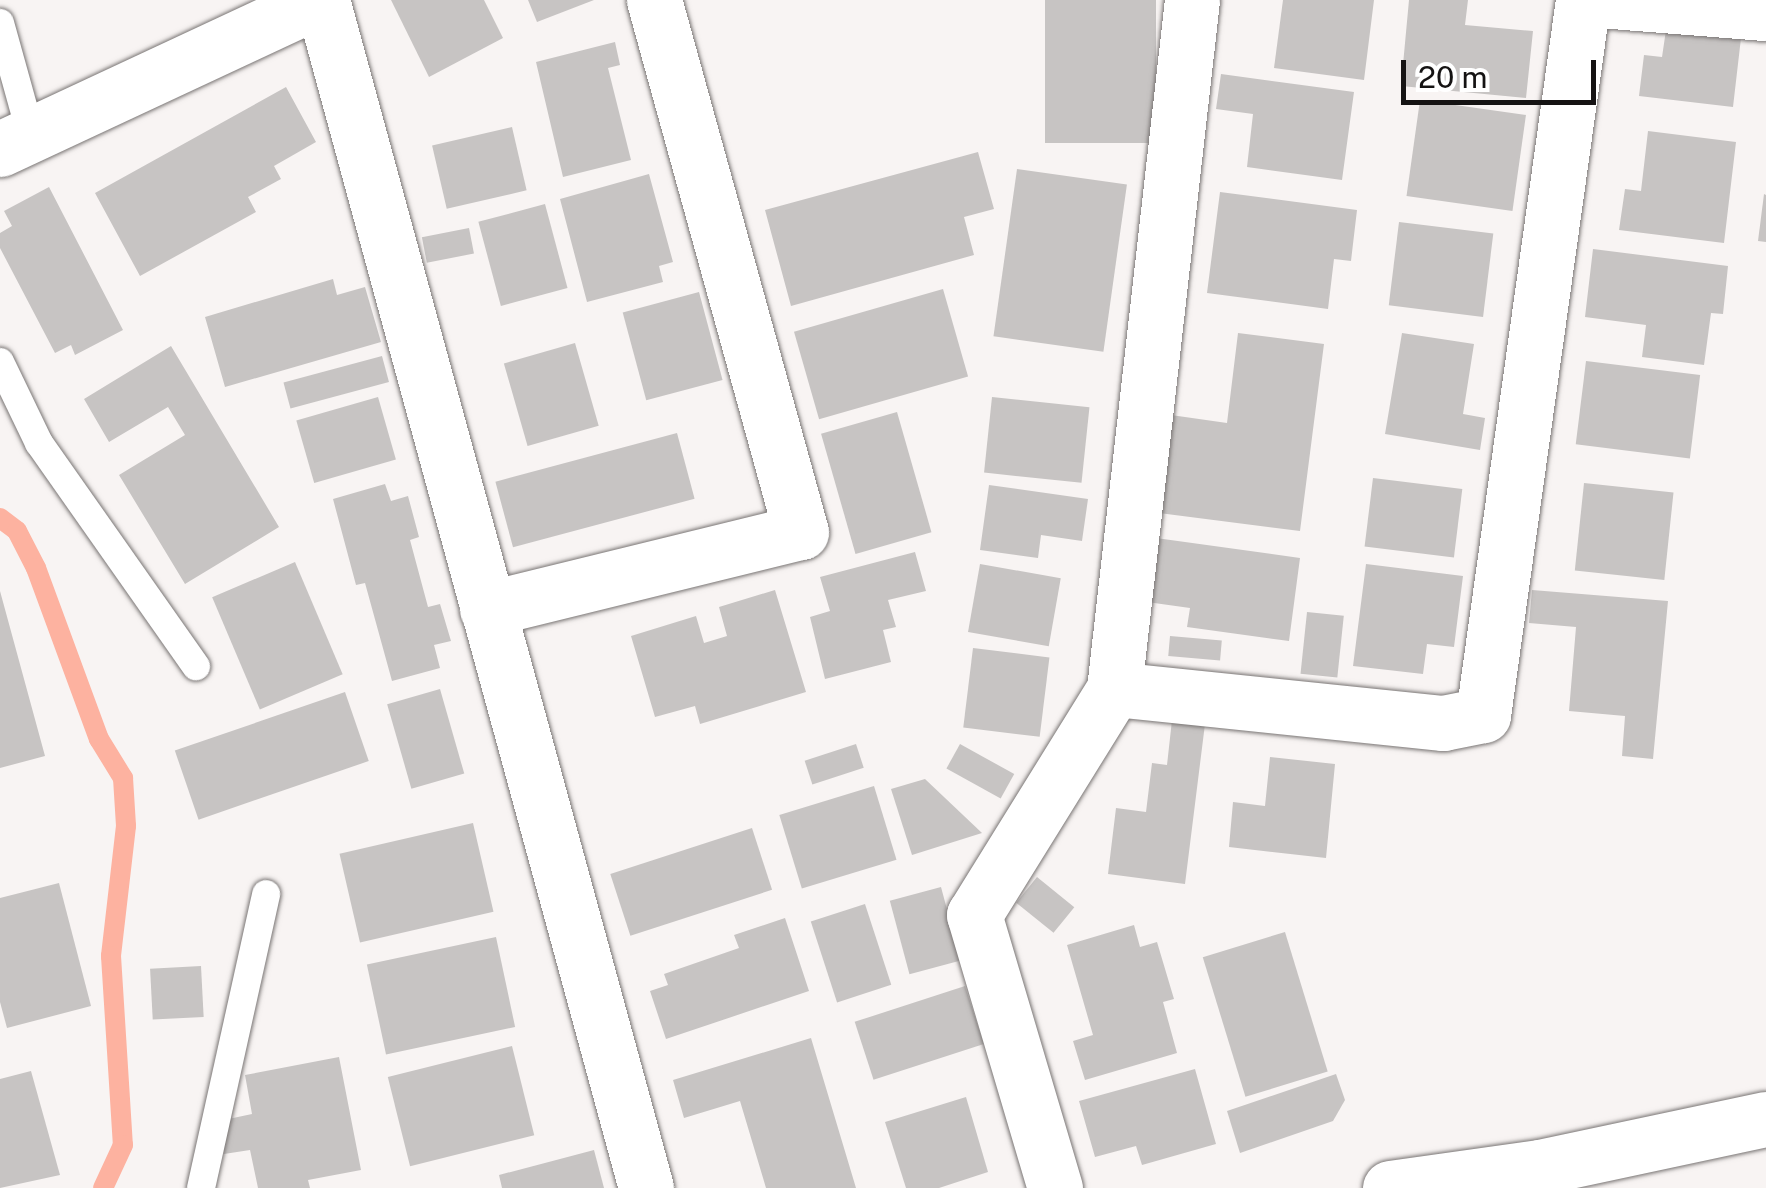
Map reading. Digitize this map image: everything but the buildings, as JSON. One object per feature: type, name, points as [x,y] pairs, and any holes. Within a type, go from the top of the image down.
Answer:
[{"type":"street","points":[[16,142],[320,0],[646,1188]]},
{"type":"street","points":[[488,609],[801,532],[654,0]]},
{"type":"street","points":[[1055,1188],[974,915],[1114,689],[1192,0]]},
{"type":"street","points":[[1114,689],[1444,723],[1482,714],[1584,0]]},
{"type":"street","points":[[1599,0],[1766,13]]},
{"type":"street","points":[[1390,1188],[1544,1178],[1766,1119]]},
{"type":"lane","points":[[0,23],[16,142]]},
{"type":"lane","points":[[0,362],[39,443],[196,666]]},
{"type":"lane","points":[[201,1188],[266,894]]},
{"type":"waterway","points":[[0,518],[17,531],[36,568],[99,739],[123,778],[126,826],[111,956],[123,1145],[103,1188]]}]
